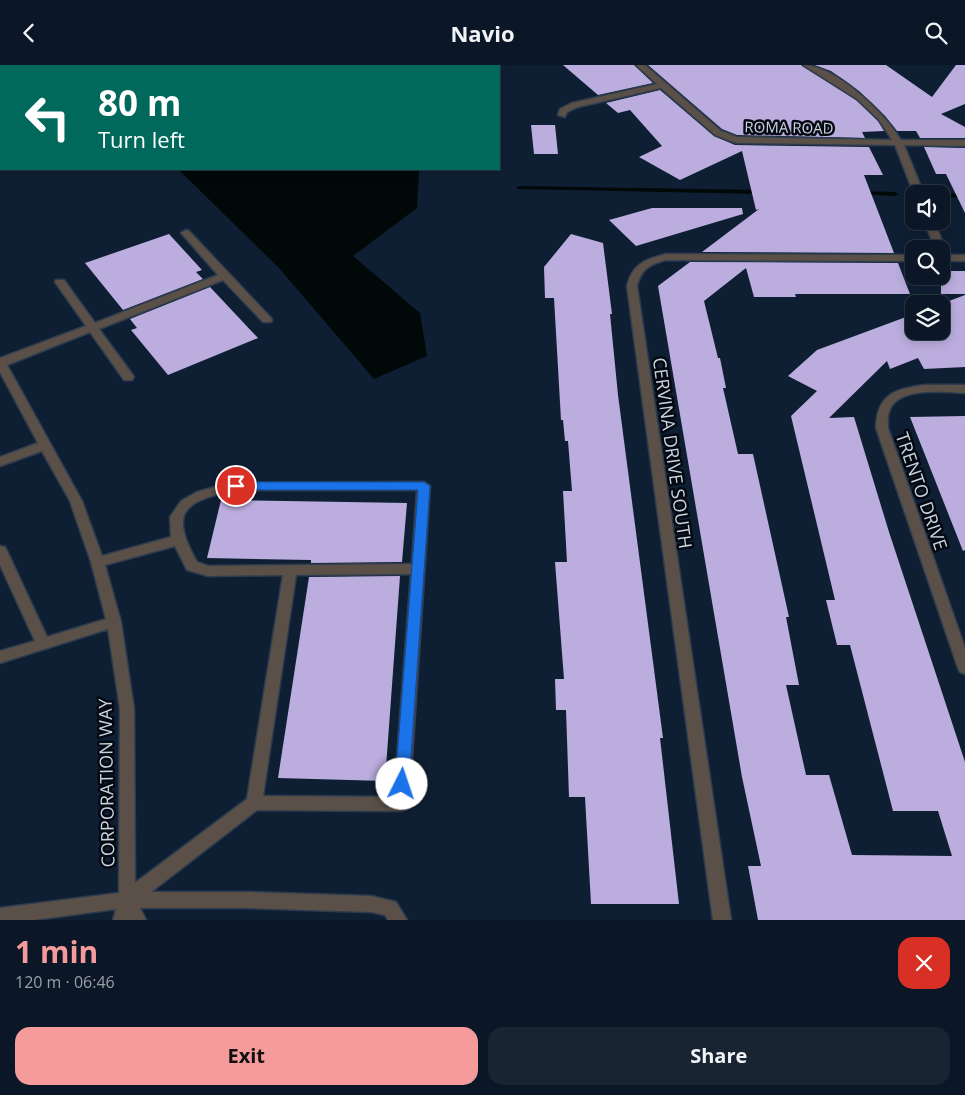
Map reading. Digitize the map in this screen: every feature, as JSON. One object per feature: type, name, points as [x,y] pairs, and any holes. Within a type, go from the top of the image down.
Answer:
[{"type":"street","name":"ROMA ROAD","points":[[640,65],[718,133],[736,140],[965,143]]},
{"type":"street","points":[[807,65],[845,86],[878,114],[899,143],[915,185]]},
{"type":"street","points":[[562,115],[563,111],[575,105],[662,85]]},
{"type":"street","points":[[186,233],[267,320]]},
{"type":"street","name":"CERVINA DRIVE SOUTH","points":[[722,920],[632,286],[633,274],[640,266],[666,257],[905,258]]},
{"type":"street","points":[[950,258],[965,258]]},
{"type":"street","points":[[0,362],[225,276]]},
{"type":"street","points":[[60,282],[128,377]]},
{"type":"street","name":"CORPORATION WAY","points":[[0,362],[76,501],[98,561],[114,621],[126,709],[127,900]]},
{"type":"street","name":"TRENTO DRIVE","points":[[965,389],[920,388],[905,391],[886,404],[881,419],[965,668]]},
{"type":"street","points":[[0,462],[45,445]]},
{"type":"street","points":[[122,920],[127,900],[254,803],[401,804],[418,569],[424,486],[236,486],[214,490],[182,505],[175,517],[178,540],[192,566],[208,571],[418,569]]},
{"type":"street","points":[[98,561],[178,540]]},
{"type":"street","points":[[0,551],[43,643]]},
{"type":"street","points":[[254,803],[290,570]]},
{"type":"street","points":[[0,657],[114,621]]},
{"type":"street","points":[[127,900],[136,920]]},
{"type":"street","points":[[0,917],[127,900],[248,900],[371,904],[390,908],[398,920]]},
{"type":"shaded area","points":[[179,170],[419,170],[417,208],[353,256],[420,313],[427,356],[374,379],[279,268]]},
{"type":"building","points":[[563,65],[634,65],[653,83],[598,95]]},
{"type":"building","points":[[648,65],[801,65],[856,100],[878,121],[884,131],[862,132],[865,138],[737,135],[722,129]]},
{"type":"building","points":[[814,65],[886,65],[932,97],[956,65],[965,65],[965,104],[941,114],[965,127],[965,138],[920,138],[916,131],[897,131],[885,116],[859,91],[831,71]]},
{"type":"building","points":[[660,90],[714,136],[735,145],[869,147],[883,175],[864,175],[894,253],[702,252],[759,209],[756,210],[742,151],[680,180],[639,157],[662,146],[630,110],[618,113],[606,103]]},
{"type":"building","points":[[531,125],[555,125],[558,154],[534,154]]},
{"type":"building","points":[[924,147],[965,148],[965,213],[946,174],[936,174]]},
{"type":"building","points":[[652,208],[742,208],[743,214],[636,246],[609,220]]},
{"type":"building","points":[[169,234],[202,270],[196,272],[203,279],[123,310],[85,263]]},
{"type":"building","points":[[571,234],[603,243],[612,314],[610,314],[618,395],[663,738],[660,738],[679,904],[591,904],[585,797],[569,797],[566,710],[556,710],[555,679],[564,679],[555,562],[567,562],[563,491],[572,491],[568,441],[565,441],[563,420],[561,420],[554,298],[545,298],[544,267]]},
{"type":"building","points":[[690,262],[898,263],[910,294],[795,294],[796,297],[754,297],[746,268],[704,301],[718,358],[720,358],[726,388],[723,388],[738,454],[753,454],[789,617],[786,617],[799,685],[786,685],[806,775],[829,775],[852,855],[952,856],[938,811],[893,811],[850,645],[837,645],[826,600],[835,600],[791,416],[817,391],[788,376],[817,350],[905,317],[905,340],[950,340],[950,301],[965,295],[965,367],[924,369],[918,358],[890,369],[887,361],[829,418],[854,417],[889,532],[965,762],[965,920],[758,920],[748,866],[761,866],[742,777],[658,286]]},
{"type":"building","points":[[950,271],[965,271],[965,294],[941,294],[941,285],[950,285]]},
{"type":"building","points":[[210,287],[258,338],[168,375],[131,330],[137,328],[130,319]]},
{"type":"building","points":[[965,416],[965,550],[963,551],[910,417]]},
{"type":"building","points":[[221,500],[407,503],[402,562],[311,563],[311,560],[207,558]]},
{"type":"building","points":[[400,576],[385,781],[278,778],[309,577]]},
{"type":"waterway","points":[[519,188],[762,192]]},
{"type":"waterway","points":[[860,193],[895,194]]},
{"type":"waterway","points":[[950,195],[965,196]]},
{"type":"route","points":[[236,486],[424,486],[402,784]]}]
